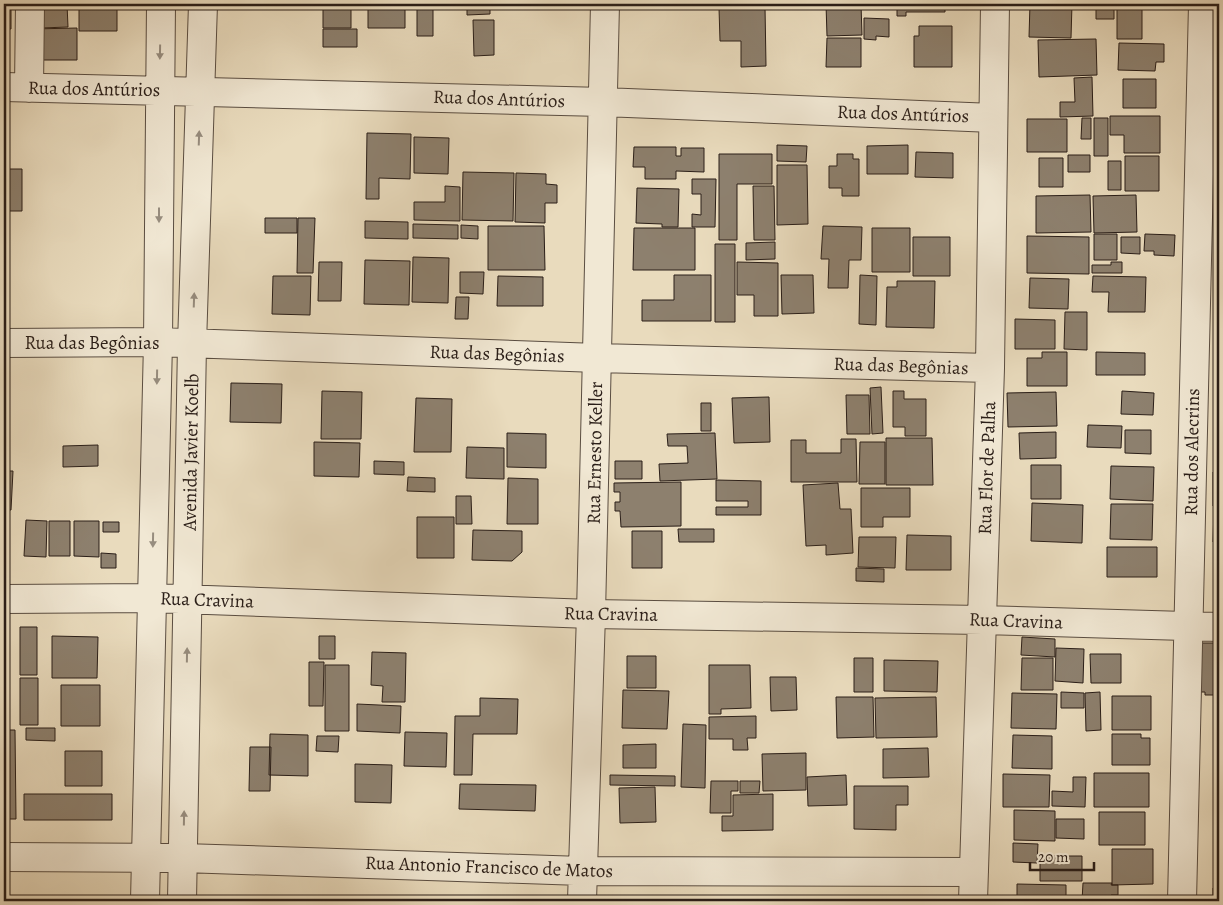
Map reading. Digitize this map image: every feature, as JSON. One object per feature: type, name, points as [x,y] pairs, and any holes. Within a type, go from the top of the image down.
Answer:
[{"type":"street","points":[[16,87],[30,4]]},
{"type":"street","name":"Avenida Javier Koelb","points":[[146,901],[158,342],[161,4]]},
{"type":"street","name":"Avenida Javier Koelb","points":[[182,901],[192,344],[203,4]]},
{"type":"street","name":"Rua Ernesto Keller","points":[[582,901],[592,614],[605,4]]},
{"type":"street","name":"Rua Flor de Palha","points":[[973,901],[990,368],[995,4]]},
{"type":"street","name":"Rua dos Alecrins","points":[[1182,901],[1203,4]]},
{"type":"street","name":"Rua dos Antúrios","points":[[16,87],[603,102],[993,118]]},
{"type":"street","name":"Rua das Begônias","points":[[4,343],[158,342],[597,358],[990,368]]},
{"type":"street","name":"Rua Cravina","points":[[4,599],[152,598],[592,614],[982,620],[1219,627]]},
{"type":"street","name":"Rua Antonio Francisco de Matos","points":[[4,857],[146,857],[582,870],[974,872]]},
{"type":"building","points":[[4,4],[11,4],[11,29],[4,29]]},
{"type":"building","points":[[40,4],[67,4],[68,27],[41,28]]},
{"type":"building","points":[[323,4],[351,4],[351,28],[323,28]]},
{"type":"building","points":[[368,4],[405,4],[405,28],[368,28]]},
{"type":"building","points":[[417,4],[433,4],[433,36],[417,36]]},
{"type":"building","points":[[467,4],[490,4],[490,14],[467,15]]},
{"type":"building","points":[[826,4],[861,4],[862,35],[827,36]]},
{"type":"building","points":[[897,4],[945,4],[945,12],[906,12],[906,16],[897,16]]},
{"type":"building","points":[[1030,4],[1072,4],[1071,38],[1029,37]]},
{"type":"building","points":[[1096,4],[1114,4],[1114,19],[1096,19]]},
{"type":"building","points":[[1117,4],[1142,4],[1142,39],[1117,39]]},
{"type":"building","points":[[765,7],[766,66],[741,67],[741,41],[720,41],[719,8]]},
{"type":"building","points":[[79,8],[117,8],[117,31],[79,31]]},
{"type":"building","points":[[864,18],[889,19],[889,37],[876,36],[876,40],[864,39]]},
{"type":"building","points":[[473,20],[494,20],[494,55],[474,56]]},
{"type":"building","points":[[919,26],[952,26],[952,67],[914,67],[914,36],[919,36]]},
{"type":"building","points":[[77,28],[77,60],[41,60],[32,29]]},
{"type":"building","points":[[323,29],[357,29],[357,47],[323,47]]},
{"type":"building","points":[[827,38],[861,38],[861,67],[826,67]]},
{"type":"building","points":[[1096,39],[1097,75],[1039,77],[1038,40]]},
{"type":"building","points":[[1119,43],[1164,44],[1164,62],[1156,62],[1155,71],[1118,70]]},
{"type":"building","points":[[1092,77],[1093,116],[1060,117],[1060,102],[1075,102],[1074,78]]},
{"type":"building","points":[[1123,79],[1156,79],[1156,108],[1123,108]]},
{"type":"building","points":[[1110,116],[1160,116],[1160,153],[1124,153],[1124,135],[1110,135]]},
{"type":"building","points":[[1082,118],[1091,118],[1091,139],[1081,139]]},
{"type":"building","points":[[1094,118],[1108,118],[1108,156],[1094,156]]},
{"type":"building","points":[[1027,119],[1067,119],[1067,152],[1027,152]]},
{"type":"building","points":[[367,133],[411,134],[410,179],[379,178],[379,199],[366,199]]},
{"type":"building","points":[[414,137],[449,138],[448,174],[414,173]]},
{"type":"building","points":[[777,145],[807,146],[806,162],[777,161]]},
{"type":"building","points":[[908,145],[908,174],[867,174],[867,146]]},
{"type":"building","points":[[634,147],[676,147],[676,156],[681,156],[681,148],[704,148],[704,172],[676,171],[676,179],[645,179],[645,167],[633,167]]},
{"type":"building","points":[[916,152],[953,153],[953,178],[915,177]]},
{"type":"building","points":[[719,154],[772,154],[772,184],[737,184],[737,240],[719,240]]},
{"type":"building","points":[[837,154],[853,154],[853,159],[859,159],[859,196],[842,196],[842,188],[829,188],[829,166],[837,166]]},
{"type":"building","points":[[1068,155],[1090,155],[1090,172],[1068,172]]},
{"type":"building","points":[[1125,156],[1159,156],[1159,191],[1125,191]]},
{"type":"building","points":[[1039,158],[1063,158],[1063,187],[1039,187]]},
{"type":"building","points":[[1108,161],[1121,161],[1121,190],[1108,190]]},
{"type":"building","points":[[777,165],[807,165],[808,224],[777,225]]},
{"type":"building","points":[[4,169],[22,169],[22,211],[4,211]]},
{"type":"building","points":[[463,172],[514,173],[513,221],[462,220]]},
{"type":"building","points":[[516,173],[546,174],[546,184],[557,185],[557,203],[545,203],[545,223],[515,222]]},
{"type":"building","points":[[692,179],[716,179],[715,227],[692,227],[692,214],[701,215],[701,194],[692,194]]},
{"type":"building","points":[[445,186],[460,187],[460,221],[414,220],[414,202],[445,202]]},
{"type":"building","points":[[753,186],[774,186],[775,240],[754,240]]},
{"type":"building","points":[[637,188],[679,189],[678,227],[662,227],[662,224],[636,223]]},
{"type":"building","points":[[1090,195],[1091,232],[1036,233],[1036,196]]},
{"type":"building","points":[[1136,195],[1137,232],[1094,233],[1093,196]]},
{"type":"building","points":[[265,218],[297,218],[297,233],[265,233]]},
{"type":"building","points":[[298,218],[315,218],[313,273],[297,273]]},
{"type":"building","points":[[365,221],[408,222],[408,239],[365,238]]},
{"type":"building","points":[[413,224],[458,225],[458,239],[413,238]]},
{"type":"building","points":[[461,225],[478,226],[478,239],[461,238]]},
{"type":"building","points":[[488,226],[544,226],[545,270],[488,270]]},
{"type":"building","points":[[823,226],[862,227],[861,260],[849,260],[848,288],[828,288],[829,259],[821,259]]},
{"type":"building","points":[[634,228],[695,228],[695,270],[633,270]]},
{"type":"building","points":[[872,228],[910,228],[910,272],[872,272]]},
{"type":"building","points":[[1094,234],[1117,234],[1117,260],[1094,260]]},
{"type":"building","points":[[1145,234],[1175,235],[1174,256],[1154,255],[1154,251],[1144,251]]},
{"type":"building","points":[[1027,236],[1089,237],[1089,274],[1027,273]]},
{"type":"building","points":[[913,237],[950,237],[950,276],[913,276]]},
{"type":"building","points":[[1121,237],[1140,237],[1140,254],[1121,253]]},
{"type":"building","points":[[775,242],[775,259],[746,260],[746,243]]},
{"type":"building","points":[[715,244],[735,244],[735,322],[715,322]]},
{"type":"building","points":[[413,257],[449,258],[448,303],[412,302]]},
{"type":"building","points":[[365,260],[410,261],[409,305],[364,304]]},
{"type":"building","points":[[319,262],[342,262],[341,301],[318,301]]},
{"type":"building","points":[[737,262],[778,263],[778,316],[754,316],[754,295],[737,295]]},
{"type":"building","points":[[1111,262],[1122,262],[1122,273],[1092,273],[1092,265],[1111,265]]},
{"type":"building","points":[[460,272],[484,272],[483,294],[460,293]]},
{"type":"building","points":[[674,275],[711,275],[711,321],[642,321],[642,300],[674,300]]},
{"type":"building","points":[[781,275],[813,275],[814,313],[782,314]]},
{"type":"building","points":[[860,275],[877,276],[876,325],[859,324]]},
{"type":"building","points":[[273,276],[311,276],[310,315],[272,314]]},
{"type":"building","points":[[498,276],[543,277],[543,306],[497,306]]},
{"type":"building","points":[[1093,276],[1146,277],[1145,312],[1108,312],[1109,292],[1092,292]]},
{"type":"building","points":[[1030,278],[1069,279],[1068,309],[1029,308]]},
{"type":"building","points":[[897,281],[935,281],[934,328],[886,327],[887,287],[897,287]]},
{"type":"building","points":[[1216,287],[1219,287],[1219,314],[1216,314]]},
{"type":"building","points":[[456,297],[469,297],[468,319],[455,319]]},
{"type":"building","points":[[1065,312],[1087,312],[1087,350],[1064,349]]},
{"type":"building","points":[[1015,319],[1055,320],[1055,349],[1015,349]]},
{"type":"building","points":[[1042,352],[1067,352],[1067,386],[1027,386],[1027,358],[1042,358]]},
{"type":"building","points":[[1096,352],[1145,353],[1145,375],[1096,375]]},
{"type":"building","points":[[231,383],[282,384],[281,423],[230,422]]},
{"type":"building","points":[[881,387],[883,433],[872,434],[870,388]]},
{"type":"building","points":[[322,391],[362,392],[361,439],[321,439]]},
{"type":"building","points":[[893,391],[904,391],[904,399],[926,399],[926,436],[905,436],[905,427],[893,427]]},
{"type":"building","points":[[1122,391],[1154,393],[1153,415],[1121,414]]},
{"type":"building","points":[[1056,392],[1057,426],[1008,427],[1007,393]]},
{"type":"building","points":[[846,395],[869,395],[870,434],[847,434]]},
{"type":"building","points":[[769,397],[770,442],[734,443],[732,398]]},
{"type":"building","points":[[416,398],[452,399],[451,452],[414,452]]},
{"type":"building","points":[[701,403],[711,403],[711,431],[701,431]]},
{"type":"building","points":[[1088,425],[1122,426],[1121,448],[1087,447]]},
{"type":"building","points":[[1125,430],[1151,430],[1151,454],[1125,453]]},
{"type":"building","points":[[1056,432],[1056,458],[1020,459],[1019,433]]},
{"type":"building","points":[[507,433],[546,434],[546,468],[507,467]]},
{"type":"building","points":[[715,433],[717,479],[660,481],[659,464],[688,463],[687,446],[668,446],[667,434]]},
{"type":"building","points":[[886,438],[932,438],[933,485],[886,485]]},
{"type":"building","points":[[841,439],[856,439],[857,482],[791,482],[791,440],[806,440],[806,453],[841,453]]},
{"type":"building","points":[[314,442],[360,443],[359,477],[314,476]]},
{"type":"building","points":[[860,442],[885,442],[885,484],[859,484]]},
{"type":"building","points":[[98,445],[98,466],[63,467],[63,446]]},
{"type":"building","points":[[467,447],[504,448],[504,479],[466,478]]},
{"type":"building","points":[[374,461],[404,462],[404,475],[374,474]]},
{"type":"building","points":[[615,461],[642,461],[642,479],[615,479]]},
{"type":"building","points":[[1031,465],[1061,465],[1061,499],[1031,499]]},
{"type":"building","points":[[1111,466],[1154,467],[1153,501],[1110,499]]},
{"type":"building","points":[[4,471],[13,471],[11,510],[4,510]]},
{"type":"building","points":[[1213,472],[1219,472],[1219,506],[1213,506]]},
{"type":"building","points":[[408,477],[435,478],[435,492],[407,491]]},
{"type":"building","points":[[508,478],[538,479],[538,524],[507,524]]},
{"type":"building","points":[[716,480],[761,481],[761,515],[716,515],[716,507],[748,507],[748,501],[716,501]]},
{"type":"building","points":[[681,482],[681,526],[621,527],[620,511],[615,511],[615,502],[620,502],[620,492],[614,492],[614,483]]},
{"type":"building","points":[[838,483],[840,509],[851,509],[853,553],[826,555],[826,545],[806,546],[803,485]]},
{"type":"building","points":[[861,488],[910,488],[910,517],[883,517],[883,527],[861,527]]},
{"type":"building","points":[[456,496],[471,496],[472,524],[456,524]]},
{"type":"building","points":[[1032,503],[1083,505],[1082,543],[1031,541]]},
{"type":"building","points":[[1111,504],[1153,504],[1152,540],[1110,539]]},
{"type":"building","points":[[1214,508],[1219,508],[1219,543],[1213,542]]},
{"type":"building","points":[[417,517],[454,517],[454,558],[417,558]]},
{"type":"building","points":[[26,520],[47,521],[46,557],[24,556]]},
{"type":"building","points":[[49,521],[70,521],[70,556],[49,556]]},
{"type":"building","points":[[74,521],[99,521],[99,557],[74,556]]},
{"type":"building","points":[[103,522],[119,522],[119,532],[103,532]]},
{"type":"building","points":[[678,529],[714,529],[714,542],[679,542]]},
{"type":"building","points":[[473,530],[522,531],[522,552],[512,561],[472,560]]},
{"type":"building","points":[[632,531],[662,531],[662,568],[632,568]]},
{"type":"building","points":[[4,532],[8,532],[8,565],[4,565]]},
{"type":"building","points":[[907,535],[951,536],[951,570],[906,570]]},
{"type":"building","points":[[859,537],[896,537],[895,568],[858,567]]},
{"type":"building","points":[[1107,547],[1157,547],[1157,577],[1107,577]]},
{"type":"building","points":[[101,553],[116,554],[116,568],[101,568]]},
{"type":"building","points":[[856,568],[884,569],[884,582],[856,581]]},
{"type":"building","points":[[20,627],[37,627],[37,675],[20,675]]},
{"type":"building","points":[[52,636],[98,637],[97,678],[52,678]]},
{"type":"building","points":[[319,636],[335,636],[335,659],[319,659]]},
{"type":"building","points":[[1022,637],[1055,639],[1055,657],[1021,655]]},
{"type":"building","points":[[1197,643],[1219,643],[1219,695],[1205,695],[1205,692],[1197,692]]},
{"type":"building","points":[[1056,648],[1084,649],[1083,683],[1055,681]]},
{"type":"building","points":[[372,652],[406,653],[405,702],[382,702],[383,686],[371,685]]},
{"type":"building","points":[[1090,654],[1121,654],[1121,683],[1091,683]]},
{"type":"building","points":[[627,656],[656,656],[656,688],[627,688]]},
{"type":"building","points":[[854,658],[873,658],[873,692],[854,692]]},
{"type":"building","points":[[1022,658],[1053,658],[1053,690],[1021,690]]},
{"type":"building","points":[[884,660],[938,661],[937,692],[884,691]]},
{"type":"building","points":[[309,662],[324,662],[323,706],[309,706]]},
{"type":"building","points":[[325,665],[349,665],[349,731],[325,731]]},
{"type":"building","points":[[709,665],[750,665],[751,708],[721,709],[721,714],[709,714]]},
{"type":"building","points":[[770,677],[796,677],[797,710],[771,711]]},
{"type":"building","points":[[20,678],[38,678],[38,725],[20,725]]},
{"type":"building","points":[[61,685],[100,685],[100,726],[61,726]]},
{"type":"building","points":[[623,690],[669,691],[667,729],[622,728]]},
{"type":"building","points":[[1061,692],[1084,693],[1084,708],[1061,708]]},
{"type":"building","points":[[1100,692],[1101,730],[1086,731],[1085,693]]},
{"type":"building","points":[[1012,693],[1057,694],[1056,729],[1011,728]]},
{"type":"building","points":[[1112,696],[1151,696],[1151,730],[1112,730]]},
{"type":"building","points":[[836,697],[873,697],[874,737],[837,738]]},
{"type":"building","points":[[936,697],[937,737],[876,738],[875,698]]},
{"type":"building","points":[[480,698],[518,699],[517,734],[473,734],[472,775],[454,775],[455,716],[480,716]]},
{"type":"building","points":[[357,704],[401,706],[400,733],[357,731]]},
{"type":"building","points":[[756,716],[756,738],[747,738],[748,750],[733,750],[733,739],[709,739],[709,717]]},
{"type":"building","points":[[683,724],[706,725],[705,788],[681,787]]},
{"type":"building","points":[[26,728],[55,728],[55,741],[26,740]]},
{"type":"building","points":[[4,730],[15,730],[16,819],[4,819]]},
{"type":"building","points":[[405,732],[447,733],[446,767],[404,766]]},
{"type":"building","points":[[270,734],[308,735],[308,776],[269,775]]},
{"type":"building","points":[[1112,734],[1141,734],[1141,738],[1150,738],[1150,765],[1112,765]]},
{"type":"building","points":[[1013,735],[1052,736],[1052,769],[1012,768]]},
{"type":"building","points":[[317,736],[339,736],[338,752],[316,751]]},
{"type":"building","points":[[656,744],[656,768],[623,768],[623,745]]},
{"type":"building","points":[[250,747],[271,747],[270,791],[249,791]]},
{"type":"building","points":[[928,748],[929,777],[883,778],[883,749]]},
{"type":"building","points":[[65,751],[102,751],[102,786],[65,786]]},
{"type":"building","points":[[806,753],[806,790],[763,791],[762,754]]},
{"type":"building","points":[[355,764],[392,765],[391,803],[355,802]]},
{"type":"building","points":[[1094,773],[1149,773],[1149,807],[1094,807]]},
{"type":"building","points":[[1003,774],[1050,775],[1049,807],[1003,807]]},
{"type":"building","points":[[610,775],[675,776],[675,786],[610,785]]},
{"type":"building","points":[[846,775],[847,805],[808,806],[807,777]]},
{"type":"building","points":[[1073,777],[1086,777],[1085,807],[1052,806],[1052,791],[1073,792]]},
{"type":"building","points":[[711,781],[738,781],[738,791],[731,791],[731,813],[710,813]]},
{"type":"building","points":[[740,781],[760,781],[759,793],[740,793]]},
{"type":"building","points":[[460,784],[536,785],[535,811],[459,809]]},
{"type":"building","points":[[854,786],[908,786],[908,805],[896,805],[896,830],[854,829]]},
{"type":"building","points":[[655,787],[656,822],[620,823],[619,788]]},
{"type":"building","points":[[24,794],[112,794],[112,820],[24,820]]},
{"type":"building","points":[[773,794],[773,830],[722,831],[722,816],[733,816],[733,795]]},
{"type":"building","points":[[1014,810],[1055,811],[1055,841],[1014,840]]},
{"type":"building","points":[[1099,812],[1145,812],[1145,845],[1099,845]]},
{"type":"building","points":[[1056,819],[1084,819],[1084,839],[1056,838]]},
{"type":"building","points":[[1013,843],[1038,844],[1037,863],[1013,862]]},
{"type":"building","points":[[1112,849],[1153,849],[1153,884],[1112,885]]},
{"type":"building","points":[[1219,849],[1219,884],[1215,884],[1214,850]]},
{"type":"building","points":[[1040,856],[1082,856],[1082,881],[1040,881]]},
{"type":"building","points":[[1083,883],[1112,883],[1111,885],[1118,885],[1118,895],[1111,895],[1111,901],[1082,901]]},
{"type":"building","points":[[1017,884],[1066,885],[1066,901],[1017,900]]},
{"type":"building","points":[[1213,888],[1219,888],[1219,901],[1213,901]]},
{"type":"building","points":[[410,898],[442,899],[442,901],[410,901]]}]
